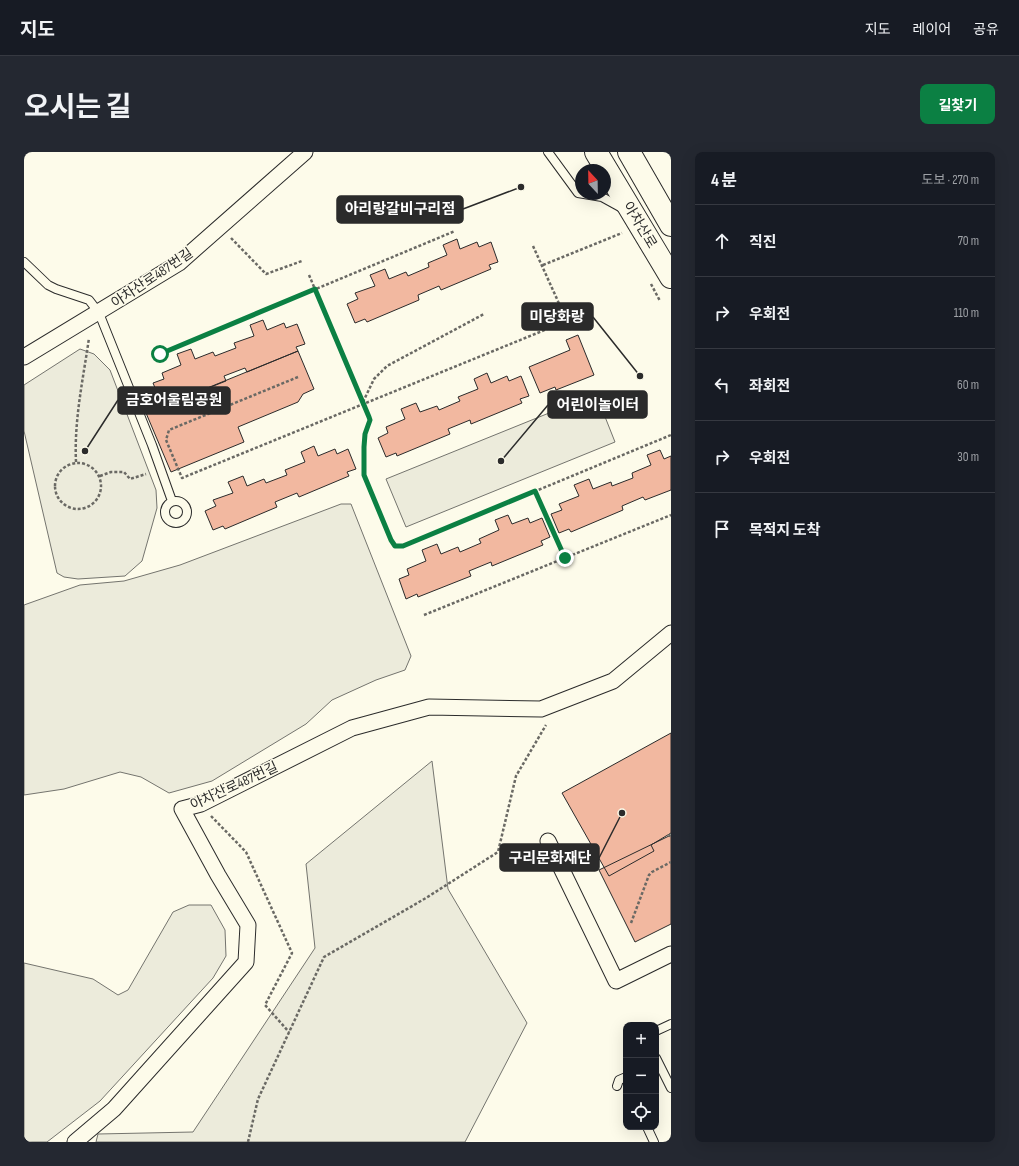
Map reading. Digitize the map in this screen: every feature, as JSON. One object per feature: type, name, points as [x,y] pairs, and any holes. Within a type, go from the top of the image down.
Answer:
[{"type":"main road","name":"아차산로","points":[[596,152],[671,277]]},
{"type":"main road","name":"아차산로","points":[[629,152],[671,225]]},
{"type":"street","name":"아차산로487번길","points":[[24,357],[99,313],[178,263],[305,152]]},
{"type":"street","name":"아차산로487번길","points":[[75,1142],[114,1109],[246,962],[248,925],[182,810],[201,804],[352,728],[429,707],[541,709],[613,681],[671,634]]},
{"type":"street","points":[[548,841],[616,981],[671,954]]},
{"type":"lane","points":[[548,152],[578,194],[602,197],[633,214]]},
{"type":"lane","points":[[24,262],[48,285],[89,300],[99,313],[152,445],[172,502]]},
{"type":"lane","points":[[659,1030],[671,1024]]},
{"type":"lane","points":[[659,1064],[671,1088]]},
{"type":"lane","points":[[617,1086],[619,1080],[623,1078]]},
{"type":"lane","points":[[648,1130],[654,1142]]},
{"type":"path","points":[[160,354],[456,231]]},
{"type":"path","points":[[543,265],[622,233]]},
{"type":"path","points":[[228,234],[266,274],[302,261]]},
{"type":"path","points":[[533,246],[543,265],[571,330]]},
{"type":"path","points":[[309,275],[370,420],[364,442],[364,475],[391,540],[395,546],[403,546],[671,435]]},
{"type":"path","points":[[363,403],[374,379],[386,366],[484,314]]},
{"type":"path","points":[[298,377],[169,430],[166,440],[182,478],[557,325]]},
{"type":"path","points":[[76,462],[76,419],[89,338]]},
{"type":"path","points":[[76,462],[91,466],[100,476],[102,485],[101,492],[92,504],[77,509],[62,504],[57,497],[55,481],[62,468],[76,462]]},
{"type":"path","points":[[100,476],[111,472],[124,472],[130,479],[146,474]]},
{"type":"path","points":[[535,491],[565,558]]},
{"type":"path","points":[[424,615],[671,515]]},
{"type":"path","points":[[248,1142],[258,1099],[324,957],[426,898],[498,852],[516,776],[559,702]]},
{"type":"path","points":[[669,834],[671,838]]},
{"type":"path","points":[[631,923],[649,875],[671,862]]},
{"type":"shaded area","points":[[80,349],[94,354],[110,370],[156,490],[157,508],[142,561],[125,576],[78,579],[64,577],[57,573],[24,431],[24,385]]},
{"type":"shaded area","points":[[596,394],[615,442],[406,527],[386,479]]},
{"type":"shaded area","points":[[341,504],[351,504],[411,656],[405,670],[376,680],[332,700],[306,724],[212,781],[169,793],[141,777],[120,772],[64,789],[24,795],[24,605],[80,585],[124,581],[180,565]]},
{"type":"shaded area","points":[[432,761],[448,889],[527,1023],[465,1142],[96,1142],[98,1134],[193,1132],[315,948],[306,864]]},
{"type":"shaded area","points":[[189,905],[211,905],[225,930],[226,956],[213,978],[100,1101],[47,1142],[24,1142],[24,963],[93,979],[118,995],[128,990],[173,912]]},
{"type":"building","points":[[457,239],[460,249],[477,242],[479,247],[491,242],[498,262],[489,265],[491,269],[441,290],[439,286],[418,295],[419,300],[367,322],[365,319],[355,323],[347,304],[358,299],[355,293],[375,286],[370,275],[385,269],[389,279],[406,272],[408,276],[429,267],[428,263],[447,255],[443,245]]},
{"type":"building","points":[[263,320],[267,330],[284,323],[286,328],[297,324],[305,344],[296,347],[298,351],[247,372],[245,368],[224,376],[226,381],[173,402],[171,397],[161,402],[153,383],[164,379],[162,373],[181,365],[177,354],[191,349],[195,359],[213,352],[215,356],[236,348],[234,343],[254,336],[250,325]]},
{"type":"building","points":[[578,335],[594,375],[556,390],[555,387],[540,393],[529,367],[570,350],[566,340]]},
{"type":"building","points":[[298,351],[314,389],[303,394],[298,402],[238,427],[244,442],[171,472],[146,413]]},
{"type":"building","points":[[487,373],[491,383],[507,376],[509,381],[521,376],[529,396],[520,399],[522,403],[471,424],[470,420],[448,429],[450,434],[397,456],[396,453],[386,457],[378,438],[388,433],[386,427],[405,419],[401,409],[416,403],[420,412],[437,406],[439,410],[460,401],[458,397],[478,389],[474,379]]},
{"type":"building","points":[[314,446],[318,456],[335,449],[337,454],[348,449],[356,469],[347,472],[349,476],[299,497],[297,493],[275,502],[277,507],[225,529],[223,526],[213,530],[205,511],[216,506],[213,500],[233,493],[228,482],[243,476],[247,486],[264,479],[266,483],[287,475],[285,470],[305,462],[301,452]]},
{"type":"building","points":[[660,450],[664,459],[671,456],[671,490],[645,500],[643,497],[622,506],[623,510],[571,532],[569,529],[559,533],[551,514],[562,510],[559,504],[579,496],[574,485],[589,479],[593,489],[611,482],[612,486],[633,478],[632,473],[651,465],[647,455]]},
{"type":"building","points":[[508,515],[512,524],[528,518],[530,523],[542,518],[550,537],[541,541],[543,545],[492,566],[491,562],[469,571],[471,576],[418,597],[417,594],[406,599],[399,579],[409,575],[407,569],[426,561],[422,550],[437,544],[441,554],[458,547],[460,552],[481,543],[479,539],[499,530],[495,520]]},
{"type":"building","points":[[671,733],[671,833],[651,845],[654,851],[609,876],[562,793]]},
{"type":"building","points":[[671,835],[671,924],[635,942],[599,870]]},
{"type":"place","name":"아리랑갈비구리점","points":[[521,187]]},
{"type":"place","name":"미당화랑","points":[[640,376]]},
{"type":"place","name":"금호어울림공원","points":[[85,451]]},
{"type":"place","name":"어린이놀이터","points":[[501,461]]},
{"type":"place","name":"구리문화재단","points":[[622,813]]},
{"type":"route","points":[[160,354],[315,289],[370,420],[365,434],[363,460],[364,475],[391,540],[395,546],[403,546],[535,491],[565,558]]}]
